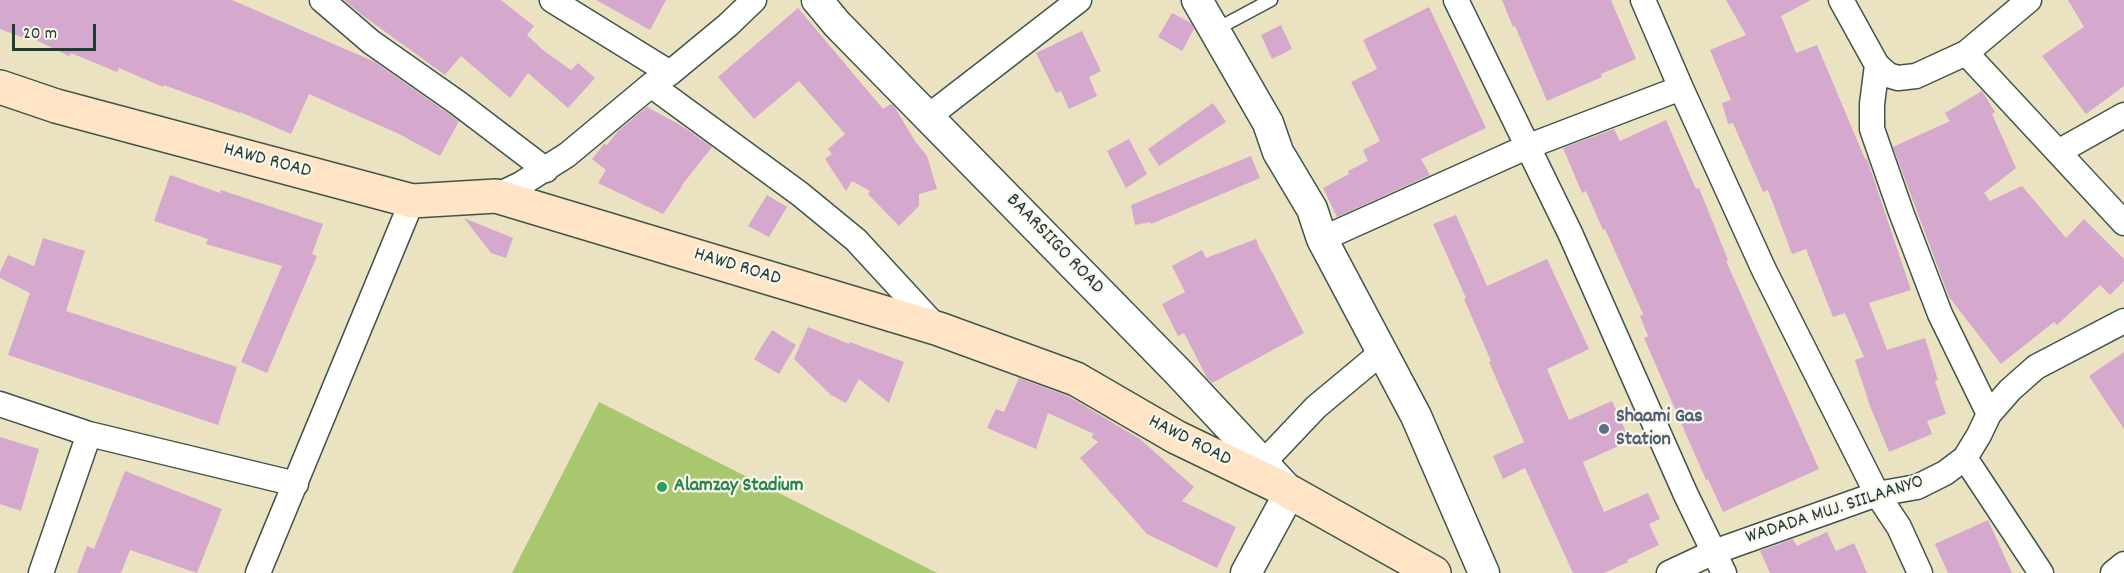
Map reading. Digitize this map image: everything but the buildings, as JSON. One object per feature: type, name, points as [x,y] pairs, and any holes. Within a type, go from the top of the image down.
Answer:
[{"type":"main road","name":"HAWD ROAD","points":[[0,87],[56,106],[412,201],[496,196],[939,329],[1076,379],[1176,437],[1290,492],[1434,573]]},
{"type":"street","points":[[322,0],[370,42],[546,170]]},
{"type":"street","points":[[552,0],[661,79],[856,240],[939,329]]},
{"type":"street","points":[[496,196],[546,170],[567,155],[728,25],[754,0]]},
{"type":"street","name":"BAARSIIGO ROAD","points":[[817,0],[837,24],[1170,363],[1290,492]]},
{"type":"street","points":[[928,117],[1079,0]]},
{"type":"street","points":[[1197,0],[1268,123],[1278,152],[1312,209],[1322,239],[1416,417],[1484,573]]},
{"type":"street","points":[[1456,0],[1570,233],[1686,495],[1719,563]]},
{"type":"street","points":[[1643,0],[1764,270],[1877,494],[1899,527],[1920,573]]},
{"type":"street","points":[[1841,0],[1877,65],[1888,75],[1898,78],[1916,76],[1966,53],[2029,0]]},
{"type":"street","points":[[1966,53],[2124,223]]},
{"type":"street","points":[[1877,65],[1872,104],[1872,129],[1940,314],[1989,414]]},
{"type":"street","points":[[1322,239],[1529,146],[1681,88]]},
{"type":"street","points":[[2058,152],[2124,115]]},
{"type":"street","points":[[258,573],[412,201]]},
{"type":"street","name":"WADADA MUJ. SIILAANYO","points":[[1669,573],[1719,563],[1877,494],[1917,487],[1945,473],[1965,458],[1989,414],[2010,390],[2036,367],[2124,321]]},
{"type":"street","points":[[1263,463],[1317,406],[1382,352]]},
{"type":"street","points":[[0,404],[89,434],[296,484]]},
{"type":"street","points":[[41,573],[89,434]]},
{"type":"street","points":[[1965,458],[2041,573]]},
{"type":"street","points":[[1246,573],[1290,492]]},
{"type":"street","points":[[2113,573],[2124,564]]},
{"type":"lane","points":[[1215,30],[1271,0]]},
{"type":"green space","name":"Alamzay Stadium","points":[[599,402],[937,573],[512,573]]},
{"type":"place","name":"Shaami Gas Station","points":[[1604,429]]},
{"type":"place","name":"Alamzay Stadium","points":[[662,487]]}]
